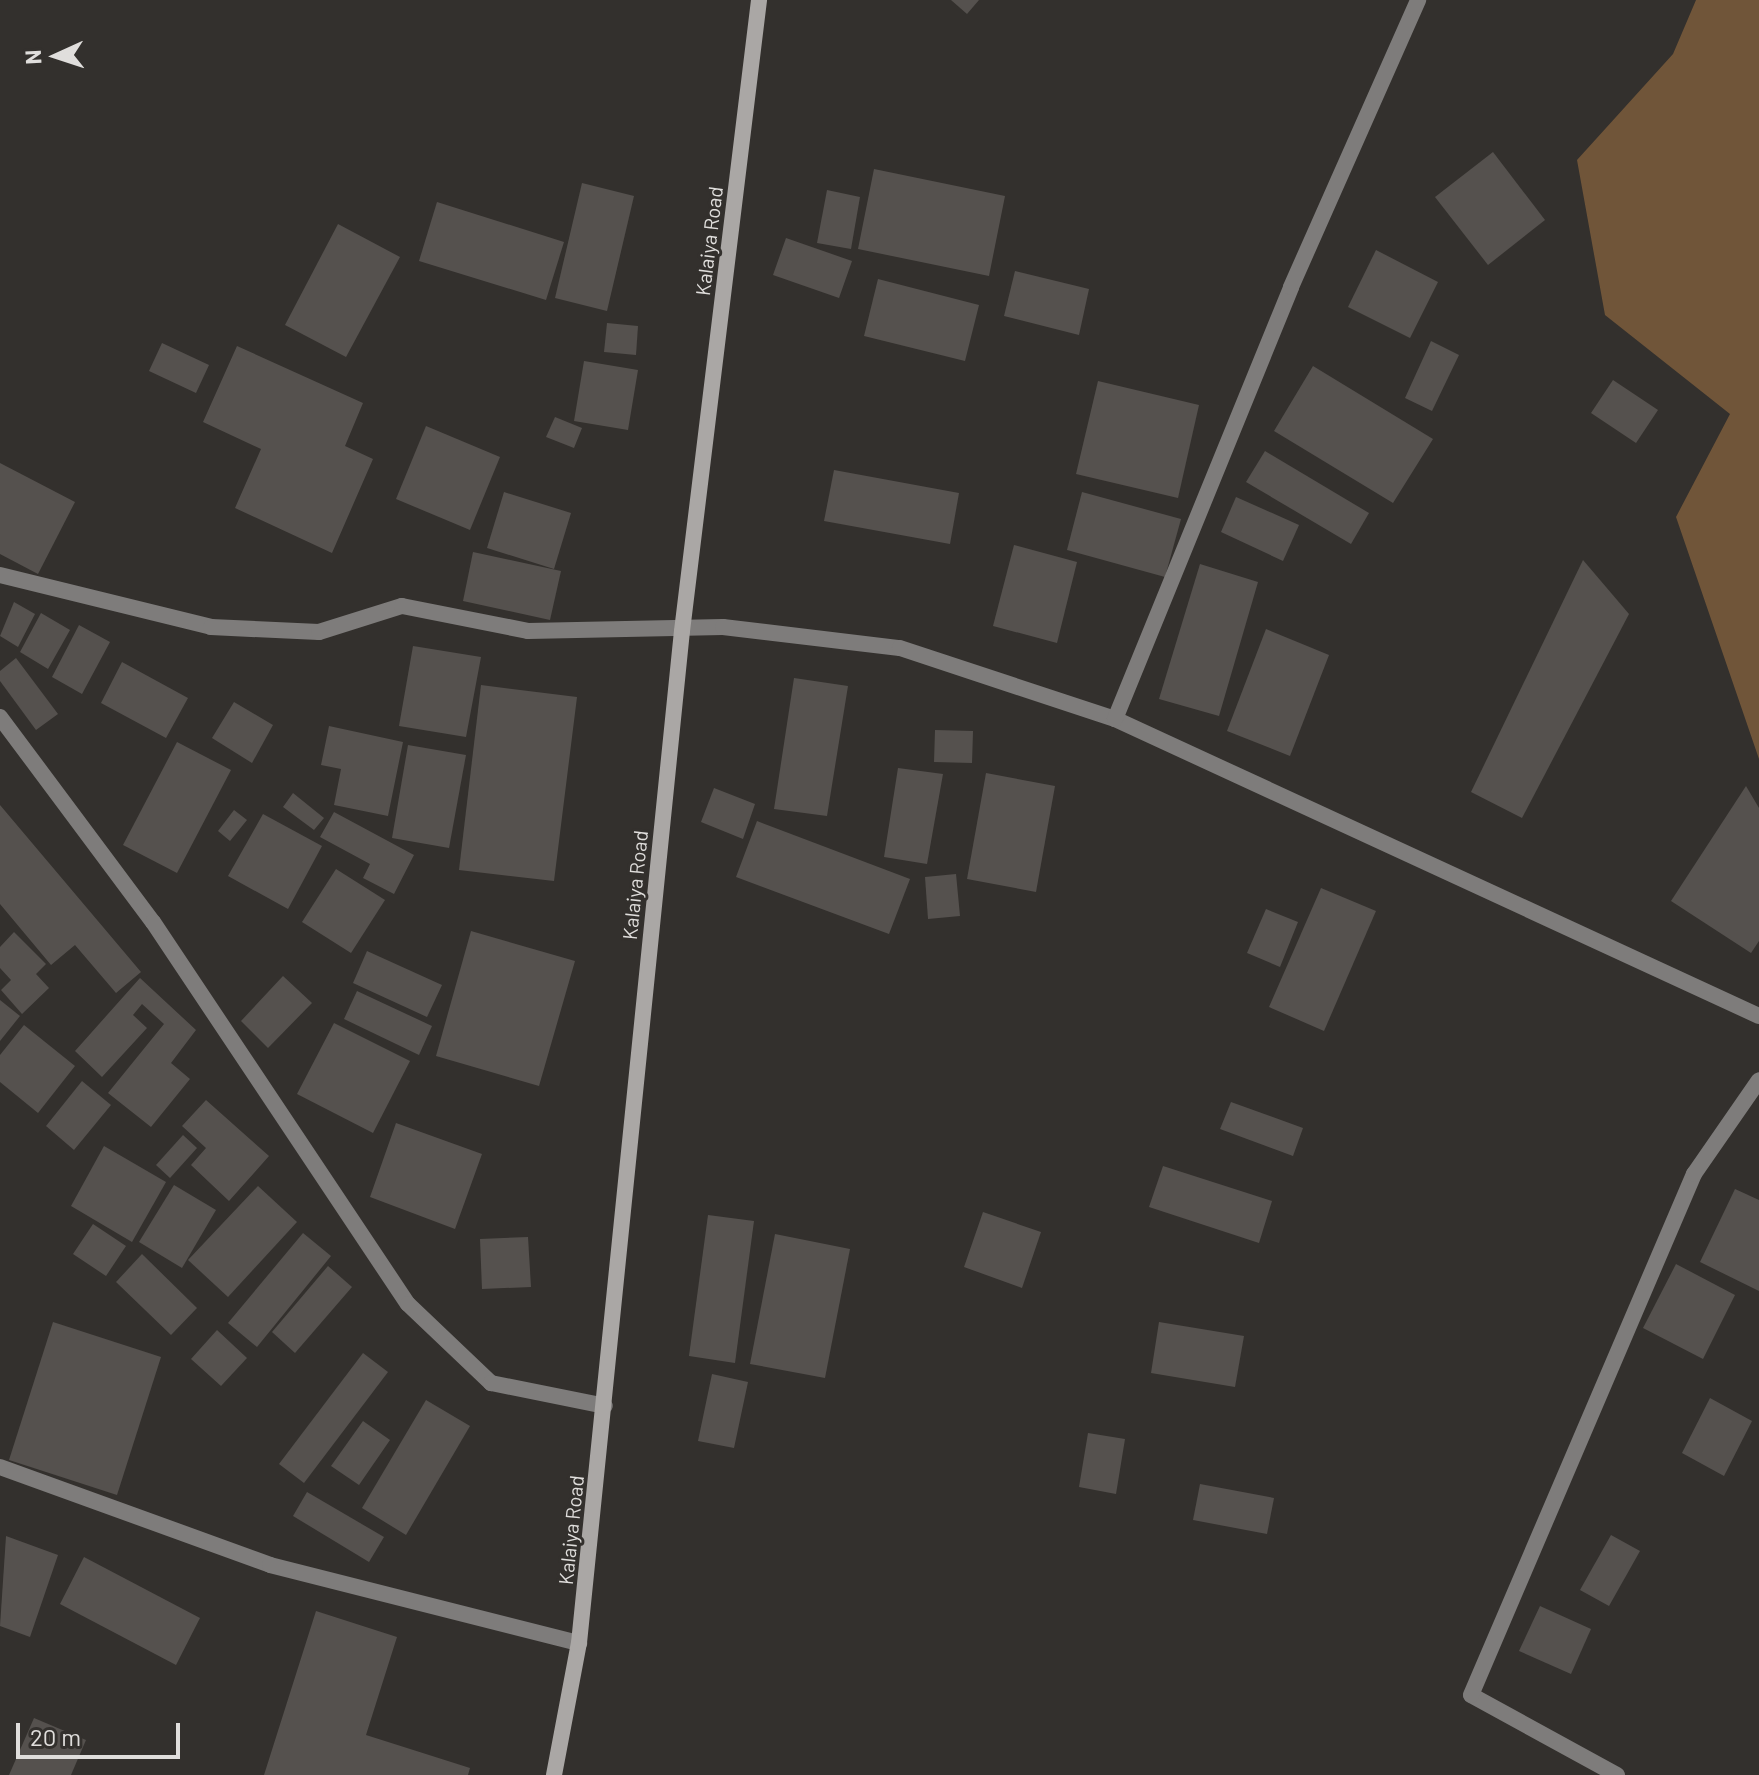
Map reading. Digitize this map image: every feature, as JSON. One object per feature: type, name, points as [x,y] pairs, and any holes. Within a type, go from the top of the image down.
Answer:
[{"type":"main road","name":"Kalaiya Road","points":[[554,1775],[579,1643],[682,631],[759,0]]},
{"type":"street","points":[[1115,719],[1291,287],[1418,0]]},
{"type":"street","points":[[0,575],[211,627],[319,632],[402,606],[528,631],[760,629],[900,648],[1115,719],[1759,1016]]},
{"type":"street","points":[[0,717],[5,739],[153,922],[408,1304],[491,1383],[605,1406]]},
{"type":"street","points":[[1617,1775],[1471,1695],[1694,1174],[1759,1080]]},
{"type":"street","points":[[0,1467],[270,1565],[579,1643]]},
{"type":"shaded area","points":[[1696,0],[1759,0],[1759,759],[1676,517],[1730,414],[1605,315],[1577,160],[1673,54]]},
{"type":"building","points":[[951,0],[979,0],[967,14]]},
{"type":"building","points":[[1493,152],[1545,220],[1488,265],[1435,197]]},
{"type":"building","points":[[874,169],[1005,196],[989,276],[858,249]]},
{"type":"building","points":[[582,183],[634,196],[607,311],[555,298]]},
{"type":"building","points":[[827,190],[860,197],[851,249],[817,243]]},
{"type":"building","points":[[437,202],[564,242],[546,300],[419,261]]},
{"type":"building","points":[[338,224],[400,257],[346,357],[285,325]]},
{"type":"building","points":[[786,238],[852,261],[839,298],[773,275]]},
{"type":"building","points":[[1376,250],[1438,282],[1410,338],[1348,307]]},
{"type":"building","points":[[1015,271],[1089,289],[1079,335],[1004,316]]},
{"type":"building","points":[[878,279],[979,305],[965,361],[864,336]]},
{"type":"building","points":[[607,323],[638,326],[636,355],[604,352]]},
{"type":"building","points":[[1431,341],[1459,355],[1432,411],[1405,398]]},
{"type":"building","points":[[162,343],[209,365],[196,393],[149,371]]},
{"type":"building","points":[[237,346],[363,403],[345,446],[373,459],[332,553],[235,508],[261,449],[203,422]]},
{"type":"building","points":[[584,361],[638,370],[628,430],[574,421]]},
{"type":"building","points":[[1313,366],[1433,439],[1393,503],[1274,431]]},
{"type":"building","points":[[1613,380],[1658,410],[1636,443],[1591,413]]},
{"type":"building","points":[[1098,381],[1199,405],[1178,498],[1076,474]]},
{"type":"building","points":[[555,417],[582,428],[574,448],[546,437]]},
{"type":"building","points":[[426,426],[500,457],[470,530],[396,499]]},
{"type":"building","points":[[1265,451],[1369,513],[1351,544],[1246,482]]},
{"type":"building","points":[[0,463],[75,502],[38,574],[0,554]]},
{"type":"building","points":[[834,470],[959,493],[950,544],[824,521]]},
{"type":"building","points":[[504,492],[571,513],[554,569],[487,548]]},
{"type":"building","points":[[1082,492],[1181,519],[1165,577],[1067,550]]},
{"type":"building","points":[[1236,497],[1299,525],[1283,561],[1221,532]]},
{"type":"building","points":[[1014,545],[1077,562],[1057,643],[993,626]]},
{"type":"building","points":[[473,552],[561,571],[550,620],[463,601]]},
{"type":"building","points":[[1583,560],[1629,614],[1522,818],[1471,792]]},
{"type":"building","points":[[1200,564],[1258,582],[1219,716],[1159,699]]},
{"type":"building","points":[[14,602],[35,614],[18,647],[0,636]]},
{"type":"building","points":[[41,613],[70,630],[48,669],[20,652]]},
{"type":"building","points":[[79,625],[110,642],[82,694],[52,677]]},
{"type":"building","points":[[1266,629],[1329,655],[1290,756],[1227,731]]},
{"type":"building","points":[[413,646],[481,657],[466,737],[399,726]]},
{"type":"building","points":[[16,658],[58,714],[36,730],[0,681],[0,671]]},
{"type":"building","points":[[122,662],[188,698],[166,738],[101,703]]},
{"type":"building","points":[[794,678],[848,686],[827,816],[774,809]]},
{"type":"building","points":[[481,685],[577,697],[554,881],[459,870]]},
{"type":"building","points":[[234,702],[273,725],[252,763],[212,738]]},
{"type":"building","points":[[329,726],[403,742],[388,816],[334,805],[341,769],[321,765]]},
{"type":"building","points":[[935,730],[973,731],[972,763],[934,762]]},
{"type":"building","points":[[177,742],[231,770],[177,873],[123,845]]},
{"type":"building","points":[[408,745],[466,755],[449,848],[392,838]]},
{"type":"building","points":[[898,768],[943,774],[927,864],[884,857]]},
{"type":"building","points":[[986,773],[1055,786],[1036,892],[967,879]]},
{"type":"building","points":[[1746,786],[1759,808],[1759,941],[1751,953],[1671,901]]},
{"type":"building","points":[[714,788],[755,804],[743,839],[701,822]]},
{"type":"building","points":[[293,793],[324,818],[314,830],[283,807]]},
{"type":"building","points":[[0,805],[141,972],[116,993],[75,945],[51,965],[0,904]]},
{"type":"building","points":[[234,810],[247,820],[230,841],[218,831]]},
{"type":"building","points":[[334,812],[414,855],[394,894],[363,878],[370,864],[320,837]]},
{"type":"building","points":[[263,814],[322,846],[288,909],[228,876]]},
{"type":"building","points":[[757,821],[910,879],[889,934],[736,877]]},
{"type":"building","points":[[336,869],[385,900],[351,953],[302,922]]},
{"type":"building","points":[[956,874],[960,916],[928,919],[925,877]]},
{"type":"building","points":[[1321,888],[1376,911],[1324,1031],[1269,1007]]},
{"type":"building","points":[[1266,909],[1298,922],[1280,967],[1247,953]]},
{"type":"building","points":[[471,931],[575,961],[539,1086],[436,1056]]},
{"type":"building","points":[[14,932],[46,964],[36,974],[49,988],[22,1014],[1,990],[11,980],[0,968],[0,947]]},
{"type":"building","points":[[367,951],[442,985],[427,1017],[353,983]]},
{"type":"building","points":[[283,976],[312,1003],[268,1048],[241,1021]]},
{"type":"building","points":[[140,978],[196,1030],[171,1063],[190,1079],[151,1127],[108,1093],[164,1024],[142,1004],[133,1015],[147,1028],[102,1077],[75,1051]]},
{"type":"building","points":[[357,991],[432,1026],[419,1055],[344,1019]]},
{"type":"building","points":[[0,1000],[20,1016],[0,1041]]},
{"type":"building","points":[[334,1023],[410,1061],[373,1133],[297,1094]]},
{"type":"building","points":[[24,1025],[75,1066],[38,1113],[0,1082],[0,1055]]},
{"type":"building","points":[[82,1081],[111,1105],[74,1150],[46,1126]]},
{"type":"building","points":[[206,1100],[269,1156],[229,1201],[191,1165],[206,1148],[182,1126]]},
{"type":"building","points":[[1231,1102],[1303,1128],[1293,1156],[1220,1129]]},
{"type":"building","points":[[396,1123],[482,1154],[455,1229],[370,1197]]},
{"type":"building","points":[[183,1135],[197,1148],[170,1178],[156,1165]]},
{"type":"building","points":[[104,1146],[166,1182],[132,1242],[71,1206]]},
{"type":"building","points":[[1163,1166],[1272,1201],[1259,1243],[1149,1207]]},
{"type":"building","points":[[174,1185],[216,1210],[182,1268],[139,1242]]},
{"type":"building","points":[[258,1186],[297,1222],[228,1297],[188,1260]]},
{"type":"building","points":[[1735,1189],[1759,1200],[1759,1291],[1700,1262]]},
{"type":"building","points":[[983,1212],[1041,1232],[1022,1288],[964,1267]]},
{"type":"building","points":[[708,1215],[754,1221],[735,1363],[689,1356]]},
{"type":"building","points":[[93,1224],[126,1246],[106,1276],[73,1254]]},
{"type":"building","points":[[303,1233],[331,1256],[257,1347],[228,1323]]},
{"type":"building","points":[[775,1234],[850,1249],[825,1378],[750,1364]]},
{"type":"building","points":[[528,1237],[531,1287],[482,1289],[480,1239]]},
{"type":"building","points":[[142,1254],[197,1308],[171,1335],[116,1282]]},
{"type":"building","points":[[1676,1264],[1735,1295],[1703,1359],[1643,1328]]},
{"type":"building","points":[[328,1266],[352,1287],[295,1353],[272,1332]]},
{"type":"building","points":[[53,1322],[161,1357],[117,1495],[9,1460]]},
{"type":"building","points":[[1159,1322],[1244,1336],[1235,1387],[1151,1373]]},
{"type":"building","points":[[217,1330],[247,1358],[221,1386],[191,1359]]},
{"type":"building","points":[[363,1353],[388,1372],[304,1483],[279,1464]]},
{"type":"building","points":[[712,1374],[748,1382],[734,1448],[698,1441]]},
{"type":"building","points":[[1710,1398],[1752,1421],[1724,1476],[1682,1453]]},
{"type":"building","points":[[426,1400],[470,1426],[406,1535],[362,1508]]},
{"type":"building","points":[[363,1421],[390,1440],[359,1485],[331,1466]]},
{"type":"building","points":[[1088,1433],[1125,1439],[1116,1494],[1079,1487]]},
{"type":"building","points":[[1200,1484],[1274,1498],[1267,1534],[1193,1520]]},
{"type":"building","points":[[307,1492],[384,1537],[369,1562],[293,1516]]},
{"type":"building","points":[[1611,1535],[1640,1551],[1609,1606],[1580,1590]]},
{"type":"building","points":[[6,1536],[58,1555],[30,1637],[0,1626]]},
{"type":"building","points":[[84,1557],[200,1618],[176,1665],[60,1604]]},
{"type":"building","points":[[1540,1606],[1591,1629],[1571,1674],[1519,1651]]},
{"type":"building","points":[[316,1611],[397,1637],[366,1735],[470,1768],[468,1775],[264,1775]]},
{"type":"building","points":[[34,1718],[86,1740],[71,1775],[9,1775]]}]
